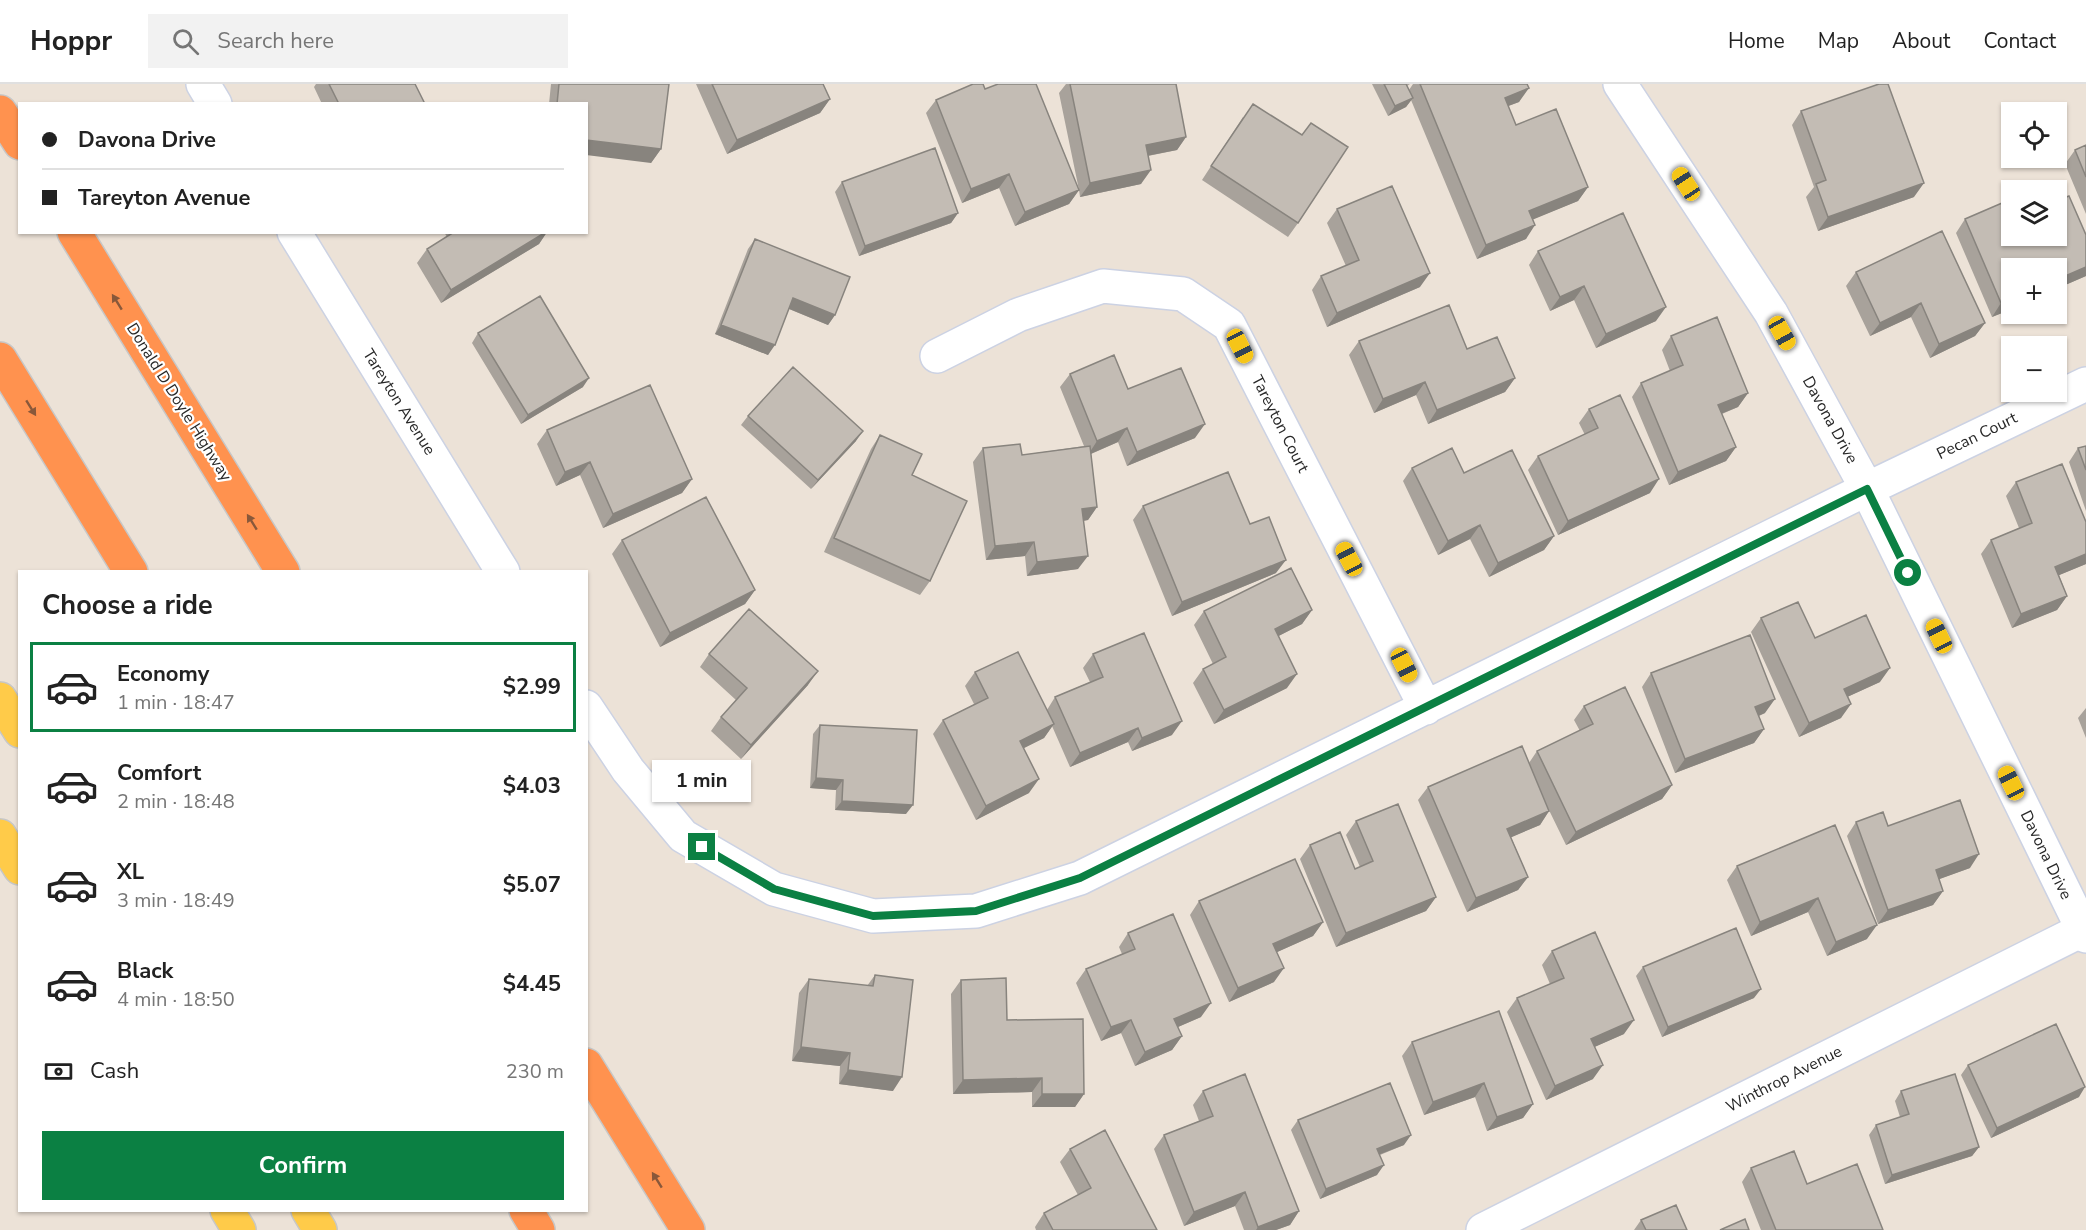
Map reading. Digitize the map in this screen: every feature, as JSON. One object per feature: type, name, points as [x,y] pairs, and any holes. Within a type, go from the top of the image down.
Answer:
[{"type":"highway","points":[[0,112],[18,140]]},
{"type":"highway","name":"Donald D Doyle Highway","points":[[75,234],[282,570]]},
{"type":"highway","points":[[0,359],[130,570]]},
{"type":"highway","points":[[588,1068],[688,1230]]},
{"type":"highway","points":[[527,1212],[538,1230]]},
{"type":"main road","points":[[0,699],[18,728]]},
{"type":"main road","points":[[0,836],[18,865]]},
{"type":"main road","points":[[228,1212],[238,1230]]},
{"type":"main road","points":[[309,1212],[320,1230]]},
{"type":"street","points":[[203,84],[214,102]]},
{"type":"street","name":"Davona Drive","points":[[1620,84],[1771,313],[1867,489],[2085,931]]},
{"type":"street","name":"Tareyton Avenue","points":[[295,234],[502,570]]},
{"type":"street","name":"Tareyton Court","points":[[937,356],[1018,315],[1103,286],[1183,294],[1228,325],[1426,708]]},
{"type":"street","name":"Pecan Court","points":[[1867,489],[2086,384]]},
{"type":"street","points":[[588,710],[628,770],[684,836],[774,889],[873,916],[976,911],[1080,878],[1867,489]]},
{"type":"street","name":"Winthrop Avenue","points":[[1483,1230],[2085,931]]},
{"type":"building","points":[[329,84],[415,84],[424,102],[338,102]]},
{"type":"building","points":[[559,84],[669,84],[661,149],[588,140],[588,102],[557,102]]},
{"type":"building","points":[[712,84],[823,84],[830,99],[737,140]]},
{"type":"building","points":[[973,84],[983,84],[985,89],[998,84],[1036,84],[1079,190],[1025,212],[1009,174],[971,189],[936,100]]},
{"type":"building","points":[[1070,84],[1176,84],[1186,137],[1146,145],[1151,170],[1090,183]]},
{"type":"building","points":[[1384,84],[1406,84],[1413,98],[1395,106]]},
{"type":"building","points":[[1420,84],[1527,84],[1529,88],[1505,98],[1516,125],[1556,109],[1588,187],[1529,211],[1535,225],[1486,245]]},
{"type":"building","points":[[1879,84],[1888,84],[1924,183],[1828,217],[1816,184],[1826,180],[1801,111]]},
{"type":"building","points":[[1253,104],[1302,135],[1311,123],[1348,147],[1298,223],[1211,166]]},
{"type":"building","points":[[2086,145],[2086,177],[2075,150]]},
{"type":"building","points":[[935,148],[958,213],[865,246],[842,182]]},
{"type":"building","points":[[1392,186],[1430,273],[1337,313],[1321,276],[1359,260],[1337,209]]},
{"type":"building","points":[[2069,196],[2086,235],[2086,267],[2067,275],[2067,258],[2001,258],[2001,303],[1965,219],[2001,203],[2001,246],[2067,246],[2067,197]]},
{"type":"building","points":[[1623,213],[1666,307],[1606,334],[1584,286],[1560,297],[1538,251]]},
{"type":"building","points":[[1942,231],[1985,323],[1939,344],[1921,303],[1880,323],[1856,272]]},
{"type":"building","points":[[451,234],[543,234],[451,290],[427,249]]},
{"type":"building","points":[[755,239],[850,277],[835,315],[793,298],[775,345],[721,325]]},
{"type":"building","points":[[540,296],[589,378],[528,415],[478,333]]},
{"type":"building","points":[[1449,305],[1467,349],[1497,337],[1515,378],[1437,410],[1425,382],[1383,399],[1359,341]]},
{"type":"building","points":[[1717,317],[1748,393],[1718,405],[1736,447],[1678,472],[1641,383],[1683,365],[1671,336]]},
{"type":"building","points":[[1114,355],[1128,389],[1181,368],[1205,424],[1137,452],[1127,428],[1097,441],[1070,374]]},
{"type":"building","points":[[793,367],[863,431],[818,480],[748,416]]},
{"type":"building","points":[[650,385],[692,479],[613,514],[590,462],[565,472],[547,430]]},
{"type":"building","points":[[1620,395],[1659,479],[1568,521],[1538,456],[1598,428],[1589,409]]},
{"type":"building","points":[[880,435],[922,454],[912,475],[967,501],[930,581],[834,538]]},
{"type":"building","points":[[1020,444],[1022,455],[1090,446],[1097,507],[1082,509],[1088,556],[1037,562],[1034,542],[995,546],[983,448]]},
{"type":"building","points":[[2086,446],[2086,470],[2078,448]]},
{"type":"building","points":[[1452,448],[1464,473],[1512,450],[1554,536],[1498,563],[1480,525],[1448,541],[1412,468]]},
{"type":"building","points":[[2062,464],[2086,522],[2086,554],[2055,567],[2067,596],[2021,614],[1991,540],[2032,523],[2016,482]]},
{"type":"building","points":[[1228,472],[1250,524],[1269,517],[1286,560],[1182,602],[1143,506]]},
{"type":"building","points":[[706,497],[755,590],[670,633],[622,540]]},
{"type":"building","points":[[1291,568],[1312,610],[1275,629],[1297,674],[1224,710],[1203,669],[1226,657],[1204,611]]},
{"type":"building","points":[[1798,602],[1815,638],[1866,615],[1890,668],[1844,689],[1851,704],[1809,723],[1761,618]]},
{"type":"building","points":[[749,609],[818,671],[751,745],[721,717],[747,688],[709,654]]},
{"type":"building","points":[[1144,633],[1182,721],[1142,738],[1138,728],[1080,753],[1055,697],[1103,677],[1093,654]]},
{"type":"building","points":[[1750,635],[1775,699],[1755,707],[1764,729],[1685,759],[1651,673]]},
{"type":"building","points":[[1018,652],[1054,724],[1020,741],[1039,779],[986,806],[943,720],[988,698],[975,672]]},
{"type":"building","points":[[1625,687],[1672,785],[1576,832],[1537,751],[1593,724],[1584,706]]},
{"type":"building","points":[[820,725],[917,730],[913,805],[842,801],[843,780],[816,778]]},
{"type":"building","points":[[1522,746],[1549,811],[1507,829],[1528,877],[1476,898],[1428,787]]},
{"type":"building","points":[[1960,800],[1979,854],[1936,870],[1943,891],[1888,910],[1856,822],[1883,812],[1888,826]]},
{"type":"building","points":[[1398,804],[1436,897],[1346,933],[1310,845],[1340,832],[1355,869],[1373,861],[1356,821]]},
{"type":"building","points":[[1835,825],[1877,925],[1836,942],[1818,898],[1760,922],[1737,866]]},
{"type":"building","points":[[1295,859],[1323,922],[1273,944],[1284,968],[1238,988],[1199,901]]},
{"type":"building","points":[[1173,914],[1211,1003],[1174,1019],[1182,1036],[1145,1052],[1131,1020],[1111,1027],[1086,969],[1135,949],[1128,933]]},
{"type":"building","points":[[1736,928],[1761,989],[1668,1027],[1643,967]]},
{"type":"building","points":[[1595,932],[1634,1020],[1591,1039],[1603,1065],[1555,1086],[1517,998],[1564,978],[1552,951]]},
{"type":"building","points":[[875,975],[913,980],[902,1077],[848,1070],[850,1053],[801,1047],[809,979],[873,986]]},
{"type":"building","points":[[1006,978],[1007,1020],[1083,1019],[1084,1094],[1042,1094],[1042,1078],[963,1080],[961,980]]},
{"type":"building","points":[[1499,1011],[1533,1104],[1497,1117],[1484,1083],[1433,1102],[1412,1042]]},
{"type":"building","points":[[2056,1024],[2085,1087],[1997,1128],[1968,1065]]},
{"type":"building","points":[[1245,1074],[1299,1211],[1258,1227],[1245,1192],[1194,1212],[1164,1135],[1213,1116],[1203,1091]]},
{"type":"building","points":[[1955,1074],[1979,1147],[1892,1175],[1876,1125],[1909,1114],[1901,1091]]},
{"type":"building","points":[[1390,1083],[1411,1135],[1377,1149],[1384,1165],[1326,1189],[1298,1120]]},
{"type":"building","points":[[1105,1130],[1157,1230],[1053,1230],[1044,1213],[1091,1188],[1070,1149]]},
{"type":"building","points":[[1794,1151],[1807,1184],[1857,1164],[1883,1230],[1776,1230],[1751,1168]]},
{"type":"building","points":[[1676,1205],[1687,1230],[1646,1230],[1641,1220]]},
{"type":"building","points":[[1745,1219],[1749,1230],[1720,1230]]},
{"type":"route","points":[[702,847],[774,889],[873,916],[976,911],[1080,878],[1867,489],[1908,573]]}]
